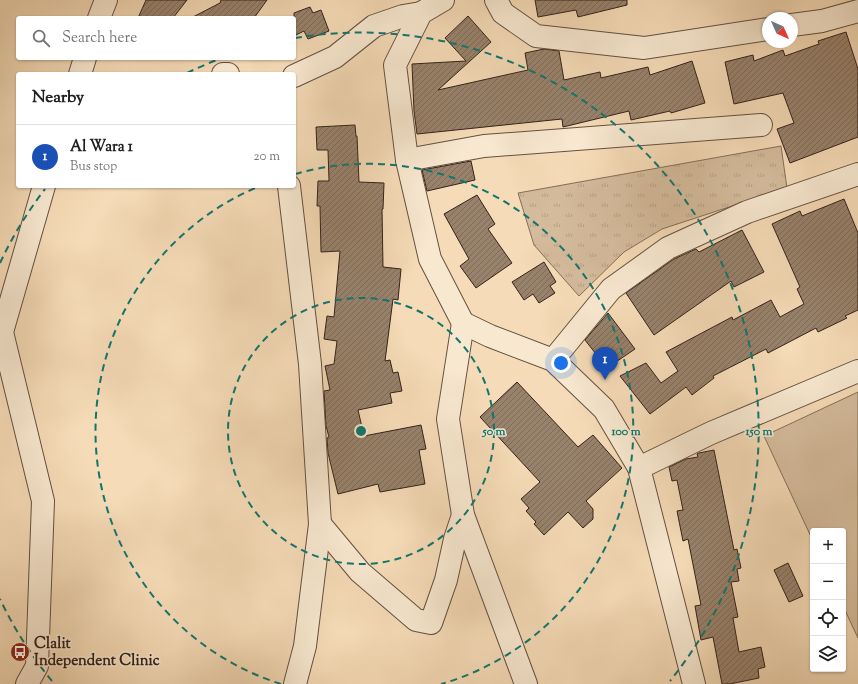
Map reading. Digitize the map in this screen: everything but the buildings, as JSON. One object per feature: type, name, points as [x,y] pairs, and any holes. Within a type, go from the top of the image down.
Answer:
[{"type":"street","points":[[100,16],[106,0]]},
{"type":"street","points":[[296,75],[335,58],[374,26],[403,16],[421,13],[443,0]]},
{"type":"street","points":[[496,0],[503,13],[536,36],[644,48],[762,30]]},
{"type":"street","points":[[798,24],[822,21],[858,11]]},
{"type":"street","points":[[421,13],[395,65],[407,160],[430,259],[463,323],[448,419],[463,515],[526,684]]},
{"type":"street","points":[[81,72],[84,60]]},
{"type":"street","points":[[407,160],[484,146],[761,125]]},
{"type":"street","points":[[553,360],[611,289],[668,248],[747,212],[858,174]]},
{"type":"street","points":[[27,684],[37,666],[43,501],[2,332],[43,188]]},
{"type":"street","points":[[289,188],[310,364],[320,524],[305,646],[295,684]]},
{"type":"street","points":[[463,323],[490,336],[553,360],[604,409],[639,468],[694,684]]},
{"type":"street","points":[[639,468],[711,433],[858,371]]},
{"type":"street","points":[[320,524],[360,572],[416,620],[431,623],[446,580],[455,539],[463,515]]},
{"type":"green space","points":[[781,146],[787,188],[662,229],[624,252],[579,296],[534,245],[518,193]]},
{"type":"green space","points":[[858,392],[858,638],[846,612],[846,528],[810,528],[810,535],[764,436]]},
{"type":"place","name":"Al Wara 1","points":[[605,380]]},
{"type":"place","name":"Clalit Independent Clinic","points":[[20,652]]}]
